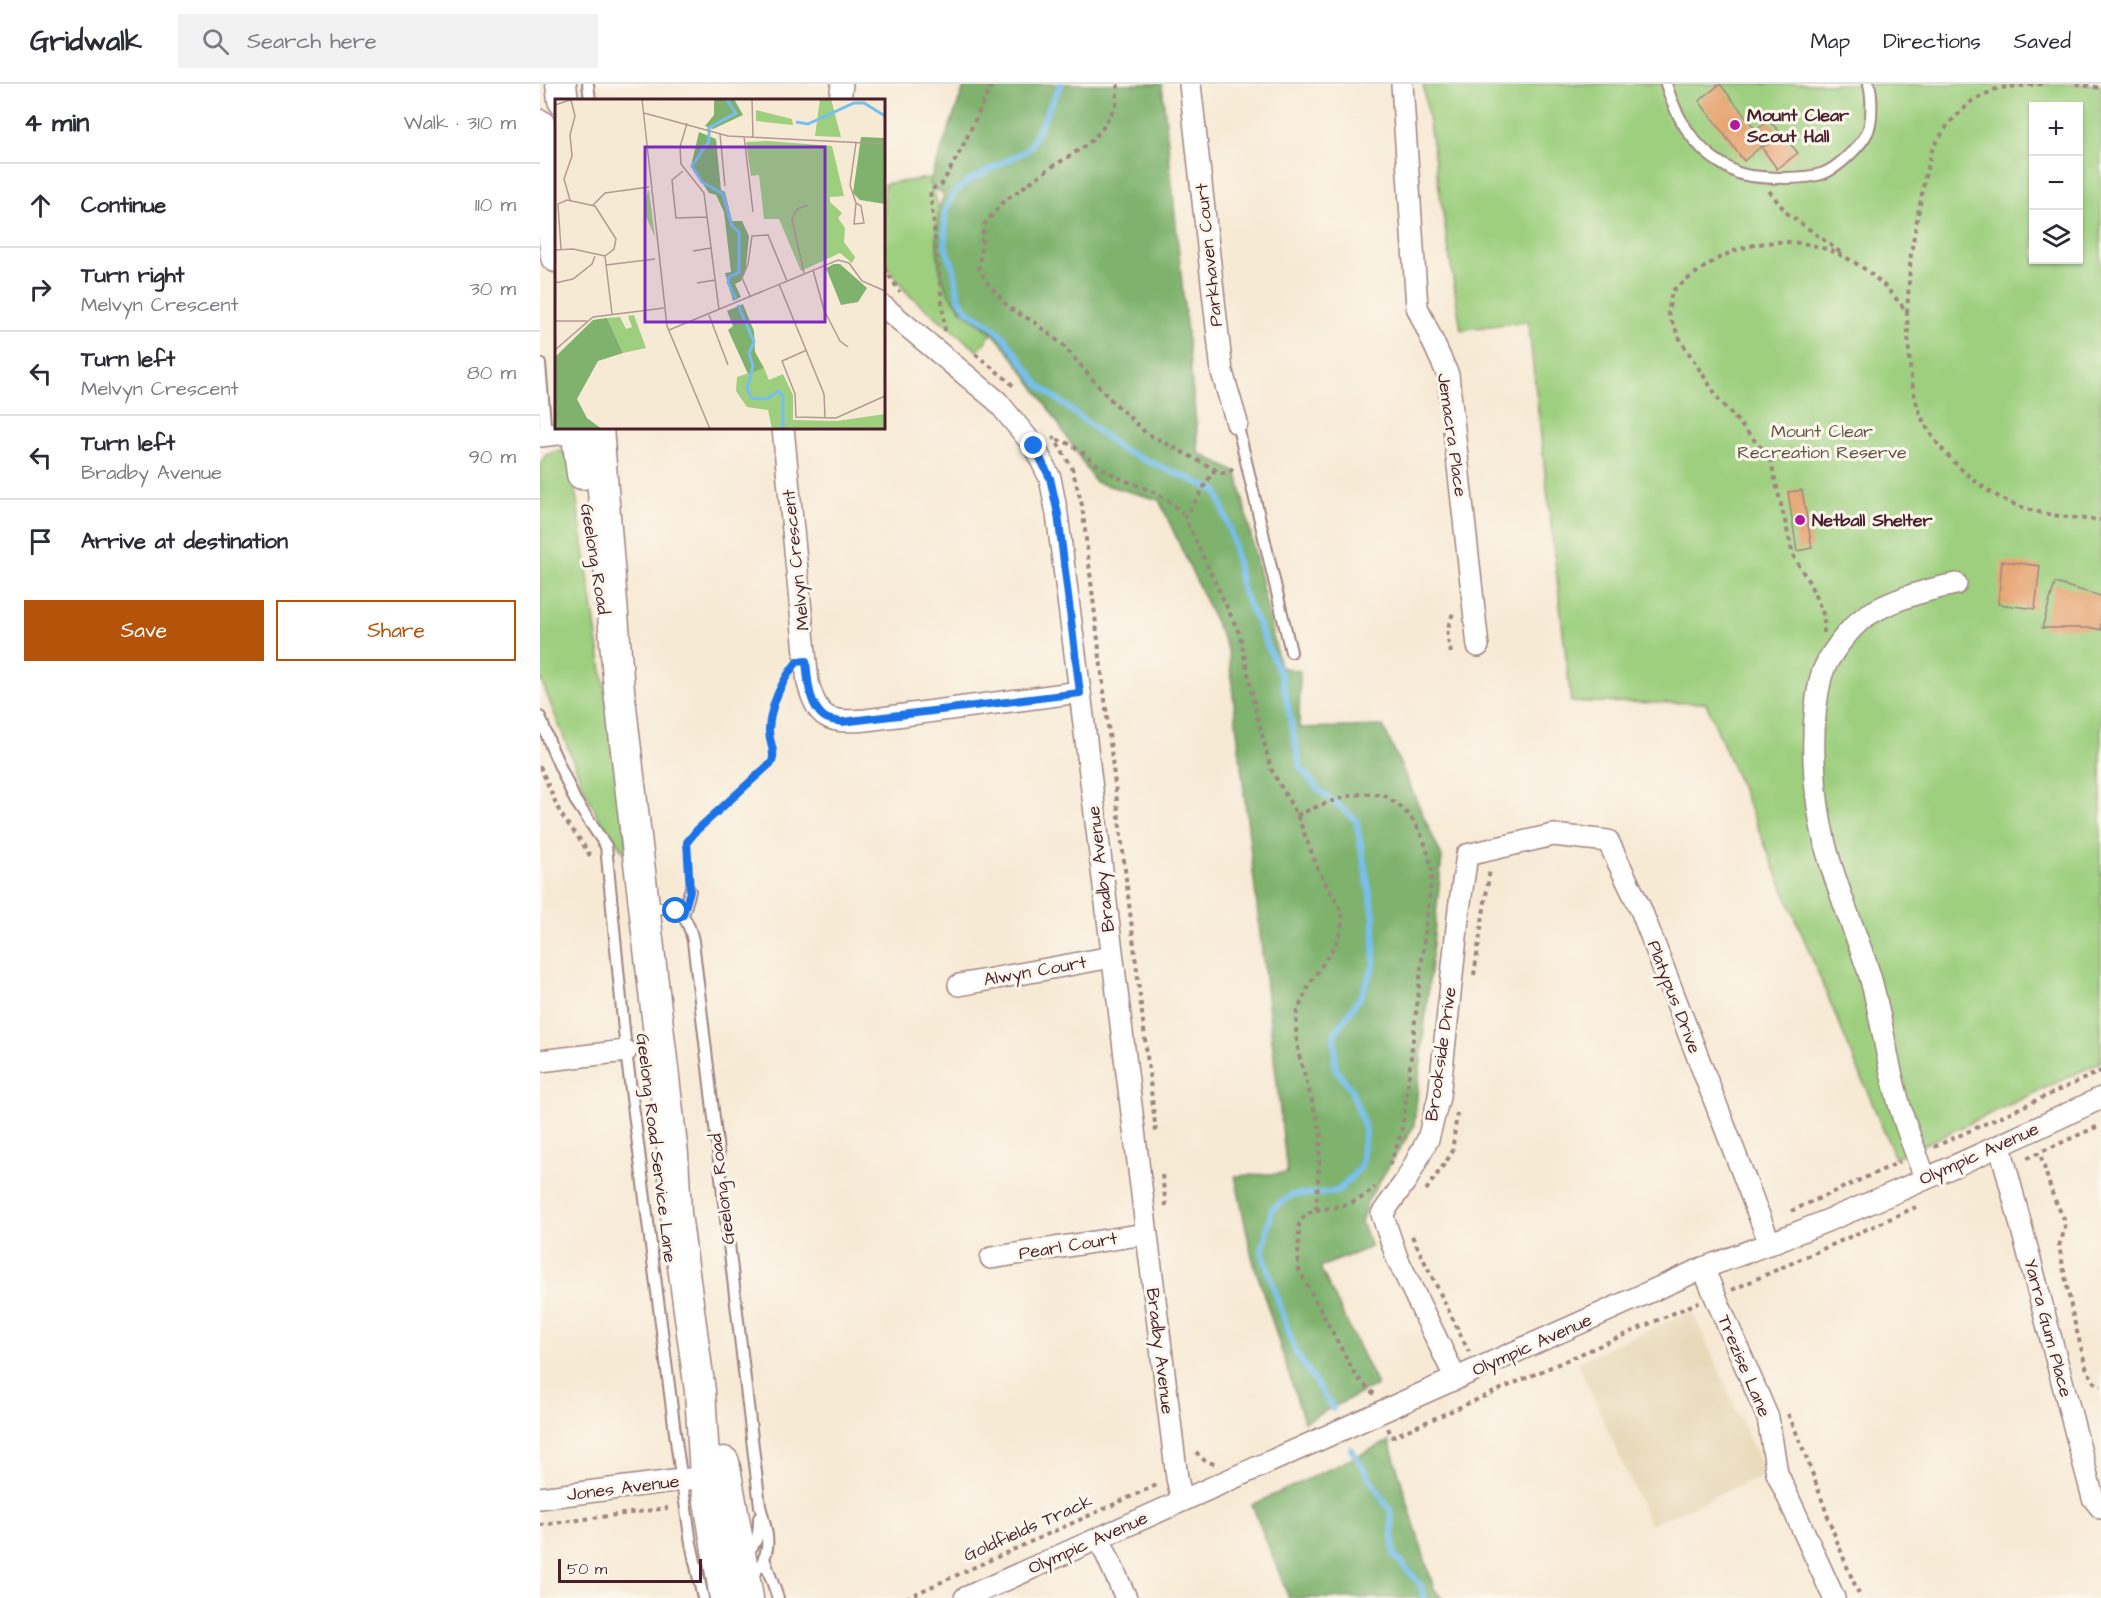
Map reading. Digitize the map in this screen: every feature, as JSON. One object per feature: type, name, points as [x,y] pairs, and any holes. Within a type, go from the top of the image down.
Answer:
[{"type":"main road","points":[[561,84],[563,99]]},
{"type":"main road","points":[[547,143],[555,244]]},
{"type":"main road","name":"Geelong Road","points":[[587,429],[597,581],[619,690],[673,1155],[676,1214],[700,1391],[704,1477],[734,1581]]},
{"type":"street","points":[[840,99],[842,84]]},
{"type":"street","name":"Parkhaven Court","points":[[1190,84],[1222,372],[1237,423]]},
{"type":"street","name":"Jemacra Place","points":[[1402,84],[1417,307],[1448,375],[1478,646]]},
{"type":"street","name":"Bradby Avenue","points":[[885,308],[997,401],[1034,446],[1050,478],[1058,514],[1145,1234],[1177,1479],[1182,1500]]},
{"type":"street","points":[[543,435],[587,429]]},
{"type":"street","name":"Melvyn Crescent","points":[[783,429],[808,683],[813,702],[824,717],[842,722],[1080,693]]},
{"type":"street","points":[[1925,1178],[1896,1095],[1880,1015],[1869,975],[1837,885],[1825,843],[1816,791],[1816,708],[1822,675],[1839,643],[1865,616],[1903,598],[1956,584]]},
{"type":"street","name":"Platypus Drive","points":[[1513,844],[1553,835],[1608,841],[1641,910],[1770,1244]]},
{"type":"street","name":"Brookside Drive","points":[[1456,1379],[1397,1258],[1382,1215],[1407,1179],[1428,1139],[1439,1097],[1467,855],[1513,844]]},
{"type":"street","name":"Alwyn Court","points":[[958,985],[1112,957]]},
{"type":"street","points":[[540,1061],[626,1051]]},
{"type":"street","name":"Olympic Avenue","points":[[965,1598],[1703,1268],[1770,1244],[2000,1146],[2101,1098]]},
{"type":"street","name":"Yarra Gum Place","points":[[2000,1146],[2093,1498],[2101,1508]]},
{"type":"street","name":"Pearl Court","points":[[991,1258],[1145,1234]]},
{"type":"street","name":"Trezise Lane","points":[[1703,1268],[1717,1295],[1768,1418],[1777,1473],[1834,1598]]},
{"type":"street","name":"Jones Avenue","points":[[540,1498],[704,1477]]},
{"type":"street","points":[[1099,1538],[1126,1598]]},
{"type":"lane","points":[[588,84],[590,99]]},
{"type":"lane","points":[[1666,84],[1675,111],[1691,137],[1710,156],[1738,173],[1781,178],[1824,173],[1848,156],[1868,132],[1872,98],[1869,84]]},
{"type":"lane","points":[[540,364],[543,435]]},
{"type":"lane","points":[[1237,423],[1291,652]]},
{"type":"lane","name":"Geelong Road Service Lane","points":[[540,717],[575,800],[606,846],[626,1051],[704,1477]]},
{"type":"lane","points":[[644,908],[668,908],[683,915],[690,891]]},
{"type":"lane","name":"Geelong Road","points":[[683,915],[689,925],[693,941],[760,1506],[769,1545],[734,1581]]},
{"type":"lane","name":"Geelong Road","points":[[734,1581],[759,1534],[760,1506]]},
{"type":"lane","points":[[734,1581],[778,1598]]},
{"type":"path","points":[[945,332],[930,190],[942,184],[992,84]]},
{"type":"path","points":[[1118,84],[1116,105],[1108,121],[1095,137],[1087,145],[1047,170],[1002,203],[984,225],[978,267],[986,281],[1009,308],[1034,322],[1063,345],[1107,396],[1146,433],[1214,471],[1185,518]]},
{"type":"path","points":[[2042,84],[1998,88],[1972,101],[1950,122],[1933,147],[1911,252],[1906,313],[1916,403],[1923,422],[1937,443],[1978,484],[2001,499],[2029,511],[2062,518],[2101,520]]},
{"type":"path","points":[[2076,84],[2101,88]]},
{"type":"path","points":[[1767,188],[1787,213],[1869,271],[1898,301],[1906,313]]},
{"type":"path","points":[[1824,636],[1824,616],[1810,584],[1793,555],[1770,458],[1720,401],[1681,341],[1668,313],[1672,291],[1714,260],[1732,252],[1757,244],[1797,243],[1823,248],[1846,256]]},
{"type":"path","points":[[885,270],[898,290]]},
{"type":"path","points":[[1157,1141],[1082,506],[1072,468],[1056,440],[1067,442],[1104,470],[1162,495],[1177,507],[1185,518],[1240,635],[1270,769],[1297,815],[1318,869],[1339,907],[1343,919],[1335,945],[1309,985],[1297,1012],[1296,1034],[1299,1055],[1321,1133],[1316,1210]]},
{"type":"path","points":[[690,891],[687,842],[697,830],[772,762],[774,756],[769,731],[777,694],[797,662],[806,661]]},
{"type":"path","points":[[1297,815],[1352,795],[1383,795],[1403,809],[1417,827],[1428,850],[1432,873],[1404,1117],[1401,1134],[1386,1175]]},
{"type":"path","points":[[2003,1116],[2101,1071]]},
{"type":"path","points":[[2027,1158],[2101,1125]]},
{"type":"path","points":[[2041,1157],[2053,1196],[2064,1219],[2066,1229],[2059,1246],[2086,1367],[2094,1382],[2101,1386]]},
{"type":"path","points":[[1161,1173],[1166,1206]]},
{"type":"path","points":[[1375,1395],[1356,1376],[1298,1268],[1299,1224],[1306,1214],[1316,1210],[1334,1208],[1357,1201],[1369,1194],[1380,1181]]},
{"type":"path","points":[[1387,1426],[1392,1437],[1926,1202]]},
{"type":"path","points":[[1717,1295],[1737,1301]]},
{"type":"path","points":[[1784,1405],[1861,1598]]},
{"type":"path","points":[[1195,1442],[1196,1454],[1206,1462],[1217,1464]]},
{"type":"path","name":"Goldfields Track","points":[[906,1598],[1161,1484]]},
{"type":"path","points":[[540,1525],[668,1508]]},
{"type":"shaded area","points":[[1692,1310],[1765,1474],[1650,1525],[1577,1362]]},
{"type":"green space","points":[[965,84],[1162,84],[1199,453],[1237,473],[1280,667],[1300,671],[1299,728],[1383,726],[1442,857],[1414,1126],[1368,1200],[1361,1222],[1371,1247],[1320,1267],[1377,1385],[1304,1422],[1252,1257],[1235,1176],[1287,1173],[1228,650],[1159,500],[1095,482],[1050,410],[1000,341],[958,305],[947,290],[940,269],[937,243],[938,216],[944,195],[929,184]]},
{"type":"green space","name":"Mount Clear Recreation Reserve","points":[[1423,84],[2101,84],[2101,1062],[1895,1158],[1706,703],[1571,702],[1528,321],[1461,330]]},
{"type":"green space","points":[[931,178],[939,211],[952,293],[961,310],[992,333],[978,351],[909,295],[887,268],[885,264],[885,184]]},
{"type":"green space","points":[[557,451],[564,452],[571,462],[630,860],[600,821],[583,786],[540,677],[540,463],[546,455]]},
{"type":"green space","points":[[1389,1441],[1434,1589],[1442,1598],[1289,1598],[1252,1505]]},
{"type":"building","name":"Mount Clear Scout Hall","points":[[1720,84],[1756,130],[1769,121],[1779,131],[1744,161],[1699,101]]},
{"type":"building","points":[[1782,134],[1798,153],[1777,169],[1762,148]]},
{"type":"building","name":"Netball Shelter","points":[[1802,490],[1812,548],[1797,551],[1788,492]]},
{"type":"building","points":[[2002,561],[2040,566],[2035,609],[1998,604]]},
{"type":"building","points":[[2055,583],[2101,596],[2101,630],[2042,628]]},
{"type":"waterway","points":[[1061,84],[1029,149],[967,182],[954,193],[945,212],[945,245],[954,270],[959,298],[968,311],[1004,337],[1039,385],[1122,450],[1217,491],[1232,537],[1242,589],[1282,678],[1300,767],[1317,788],[1356,820],[1374,916],[1374,965],[1361,996],[1335,1033],[1335,1068],[1351,1089],[1365,1128],[1361,1167],[1337,1192],[1292,1195],[1272,1209],[1262,1252],[1295,1351],[1333,1409]]},
{"type":"waterway","points":[[1351,1449],[1391,1512],[1394,1555],[1421,1585],[1423,1598]]},
{"type":"place","name":"Mount Clear Scout Hall","points":[[1735,125]]},
{"type":"place","name":"Netball Shelter","points":[[1800,520]]},
{"type":"route","points":[[676,911],[683,915],[690,891],[687,842],[697,830],[772,762],[774,756],[769,731],[777,694],[797,662],[806,661],[813,702],[824,717],[842,722],[1080,693],[1058,514],[1050,478],[1034,446]]}]
